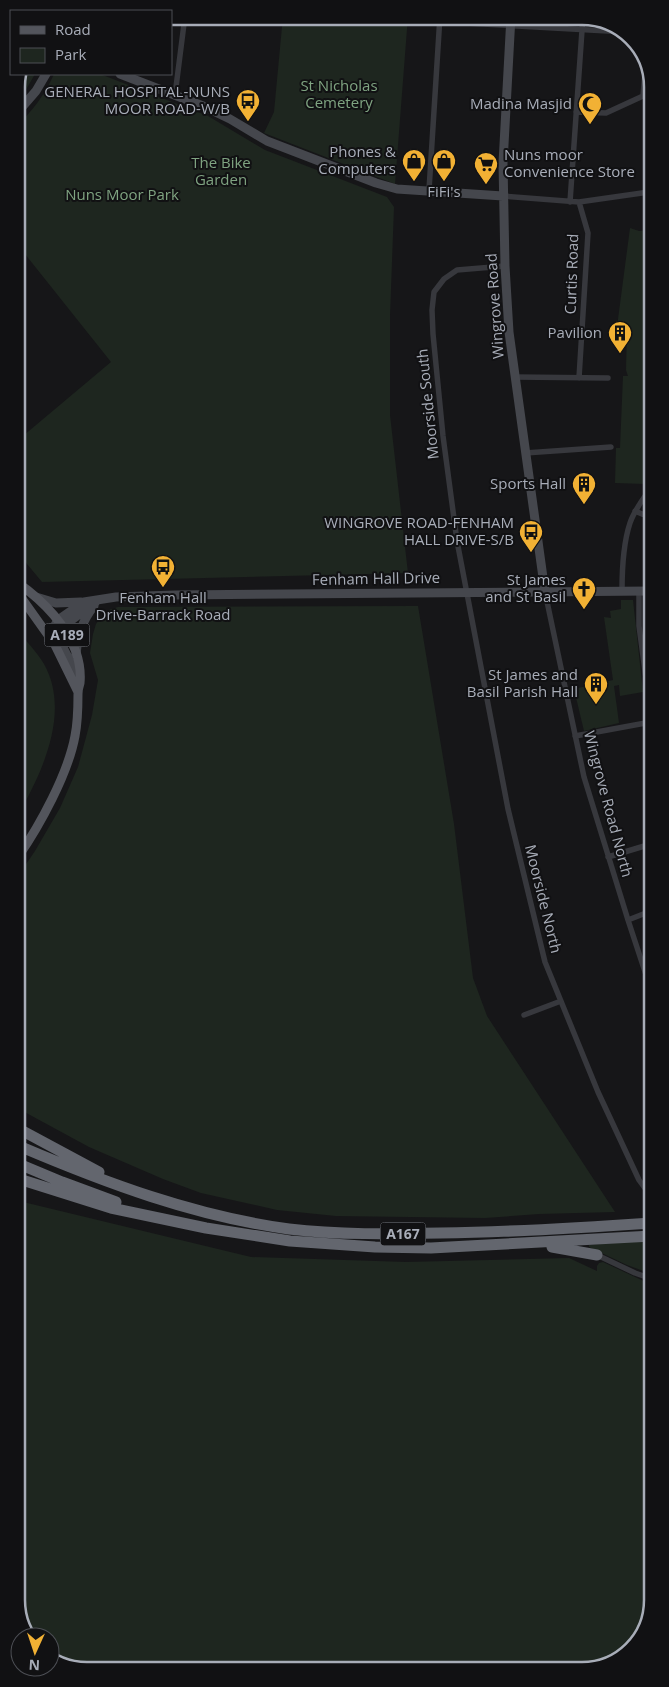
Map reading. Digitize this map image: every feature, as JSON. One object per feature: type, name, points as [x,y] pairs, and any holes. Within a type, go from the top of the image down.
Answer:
[{"type":"highway","points":[[25,1133],[94,1170],[158,1200]]},
{"type":"highway","name":"A167","points":[[25,1148],[112,1184],[158,1200],[207,1213],[290,1229],[377,1234],[495,1232],[644,1223]]},
{"type":"highway","name":"A167","points":[[25,1167],[155,1216],[206,1228],[290,1241],[375,1247],[431,1248],[644,1236]]},
{"type":"highway","points":[[25,1181],[110,1208],[155,1216]]},
{"type":"highway","points":[[533,1243],[597,1255]]},
{"type":"main road","name":"A189","points":[[25,588],[36,596],[58,625],[76,654],[80,671],[77,689],[79,712],[73,747],[45,812],[25,845]]},
{"type":"main road","name":"A189","points":[[25,602],[57,648],[77,689]]},
{"type":"street","points":[[175,95],[185,25]]},
{"type":"street","points":[[429,190],[440,25]]},
{"type":"street","name":"Wingrove Road","points":[[511,25],[503,163],[505,266],[509,332],[545,592]]},
{"type":"street","points":[[546,25],[608,31]]},
{"type":"street","points":[[570,202],[582,25]]},
{"type":"street","points":[[25,104],[36,91],[45,75]]},
{"type":"street","points":[[123,75],[203,106],[230,119],[267,141],[376,183],[397,189],[570,202],[644,193]]},
{"type":"street","points":[[576,112],[606,112],[644,98]]},
{"type":"street","name":"Curtis Road","points":[[578,202],[588,233],[579,378]]},
{"type":"street","name":"Moorside South","points":[[466,592],[443,436],[433,334],[432,310],[434,292],[444,279],[457,270],[505,266]]},
{"type":"street","points":[[515,378],[608,378]]},
{"type":"street","points":[[525,453],[611,447]]},
{"type":"street","points":[[622,591],[628,531],[636,510],[644,498]]},
{"type":"street","points":[[636,510],[644,514]]},
{"type":"street","points":[[639,591],[639,626],[644,664]]},
{"type":"street","name":"Fenham Hall Drive","points":[[58,625],[84,602],[132,596],[644,591]]},
{"type":"street","name":"Moorside North","points":[[466,592],[512,828],[545,962],[598,1092],[639,1180],[644,1186]]},
{"type":"street","name":"Wingrove Road North","points":[[545,592],[584,777],[644,969]]},
{"type":"street","points":[[36,596],[56,603],[84,602]]},
{"type":"street","points":[[76,654],[83,622],[100,600]]},
{"type":"street","name":"Fenham Hall Drive","points":[[58,625],[100,600]]},
{"type":"street","points":[[43,626],[58,625],[72,665],[77,689]]},
{"type":"street","points":[[576,736],[644,723]]},
{"type":"street","points":[[608,857],[644,846]]},
{"type":"street","points":[[628,920],[644,914]]},
{"type":"street","points":[[524,1015],[562,1001]]},
{"type":"street","points":[[597,1255],[644,1276]]},
{"type":"green space","name":"St Nicholas Cemetery","points":[[282,25],[407,25],[395,184],[264,133],[274,112]]},
{"type":"green space","points":[[26,75],[34,75],[25,90]]},
{"type":"green space","points":[[54,75],[103,75],[208,116],[265,150],[387,197],[394,207],[390,316],[390,415],[408,573],[42,582],[25,562],[25,434],[111,362],[25,254],[25,118],[47,88]]},
{"type":"green space","points":[[630,228],[644,230],[644,484],[615,483],[616,448],[620,448],[623,376],[628,376],[626,370],[627,329],[617,327]]},
{"type":"green space","points":[[621,600],[633,600],[643,692],[620,696],[619,685],[614,686],[619,723],[584,731],[574,689],[613,680],[604,617],[611,618],[610,611],[621,609]]},
{"type":"green space","points":[[418,606],[454,824],[473,978],[487,1016],[615,1212],[539,1214],[485,1218],[336,1216],[277,1210],[201,1193],[163,1179],[89,1147],[25,1112],[25,866],[60,808],[78,767],[92,715],[98,680],[90,653],[93,634],[96,624],[106,611],[118,607]]},
{"type":"green space","points":[[25,639],[44,664],[52,683],[55,702],[50,742],[44,761],[25,802]]},
{"type":"green space","points":[[25,1202],[251,1257],[406,1262],[569,1258],[597,1271],[599,1263],[603,1262],[644,1281],[644,1600],[641,1620],[636,1631],[626,1644],[616,1652],[602,1659],[582,1662],[83,1662],[60,1656],[60,1627],[31,1627],[26,1612]]},
{"type":"green space","points":[[644,1241],[644,1271],[589,1247],[589,1245]]},
{"type":"place","name":"GENERAL HOSPITAL-NUNS MOOR ROAD-W/B","points":[[248,122]]},
{"type":"place","name":"Madina Masjid","points":[[590,125]]},
{"type":"place","name":"Phones & Computers","points":[[414,182]]},
{"type":"place","name":"FiFi's","points":[[444,182]]},
{"type":"place","name":"Nuns moor Convenience Store","points":[[486,185]]},
{"type":"place","name":"Pavilion","points":[[620,354]]},
{"type":"place","name":"Sports Hall","points":[[584,505]]},
{"type":"place","name":"WINGROVE ROAD-FENHAM HALL DRIVE-S/B","points":[[531,553]]},
{"type":"place","name":"Fenham Hall Drive-Barrack Road","points":[[163,588]]},
{"type":"place","name":"St James and St Basil","points":[[584,610]]},
{"type":"place","name":"St James and Basil Parish Hall","points":[[596,705]]},
{"type":"park label","name":"The Bike Garden","points":[[221,172]]},
{"type":"park label","name":"Nuns Moor Park","points":[[122,195]]}]
